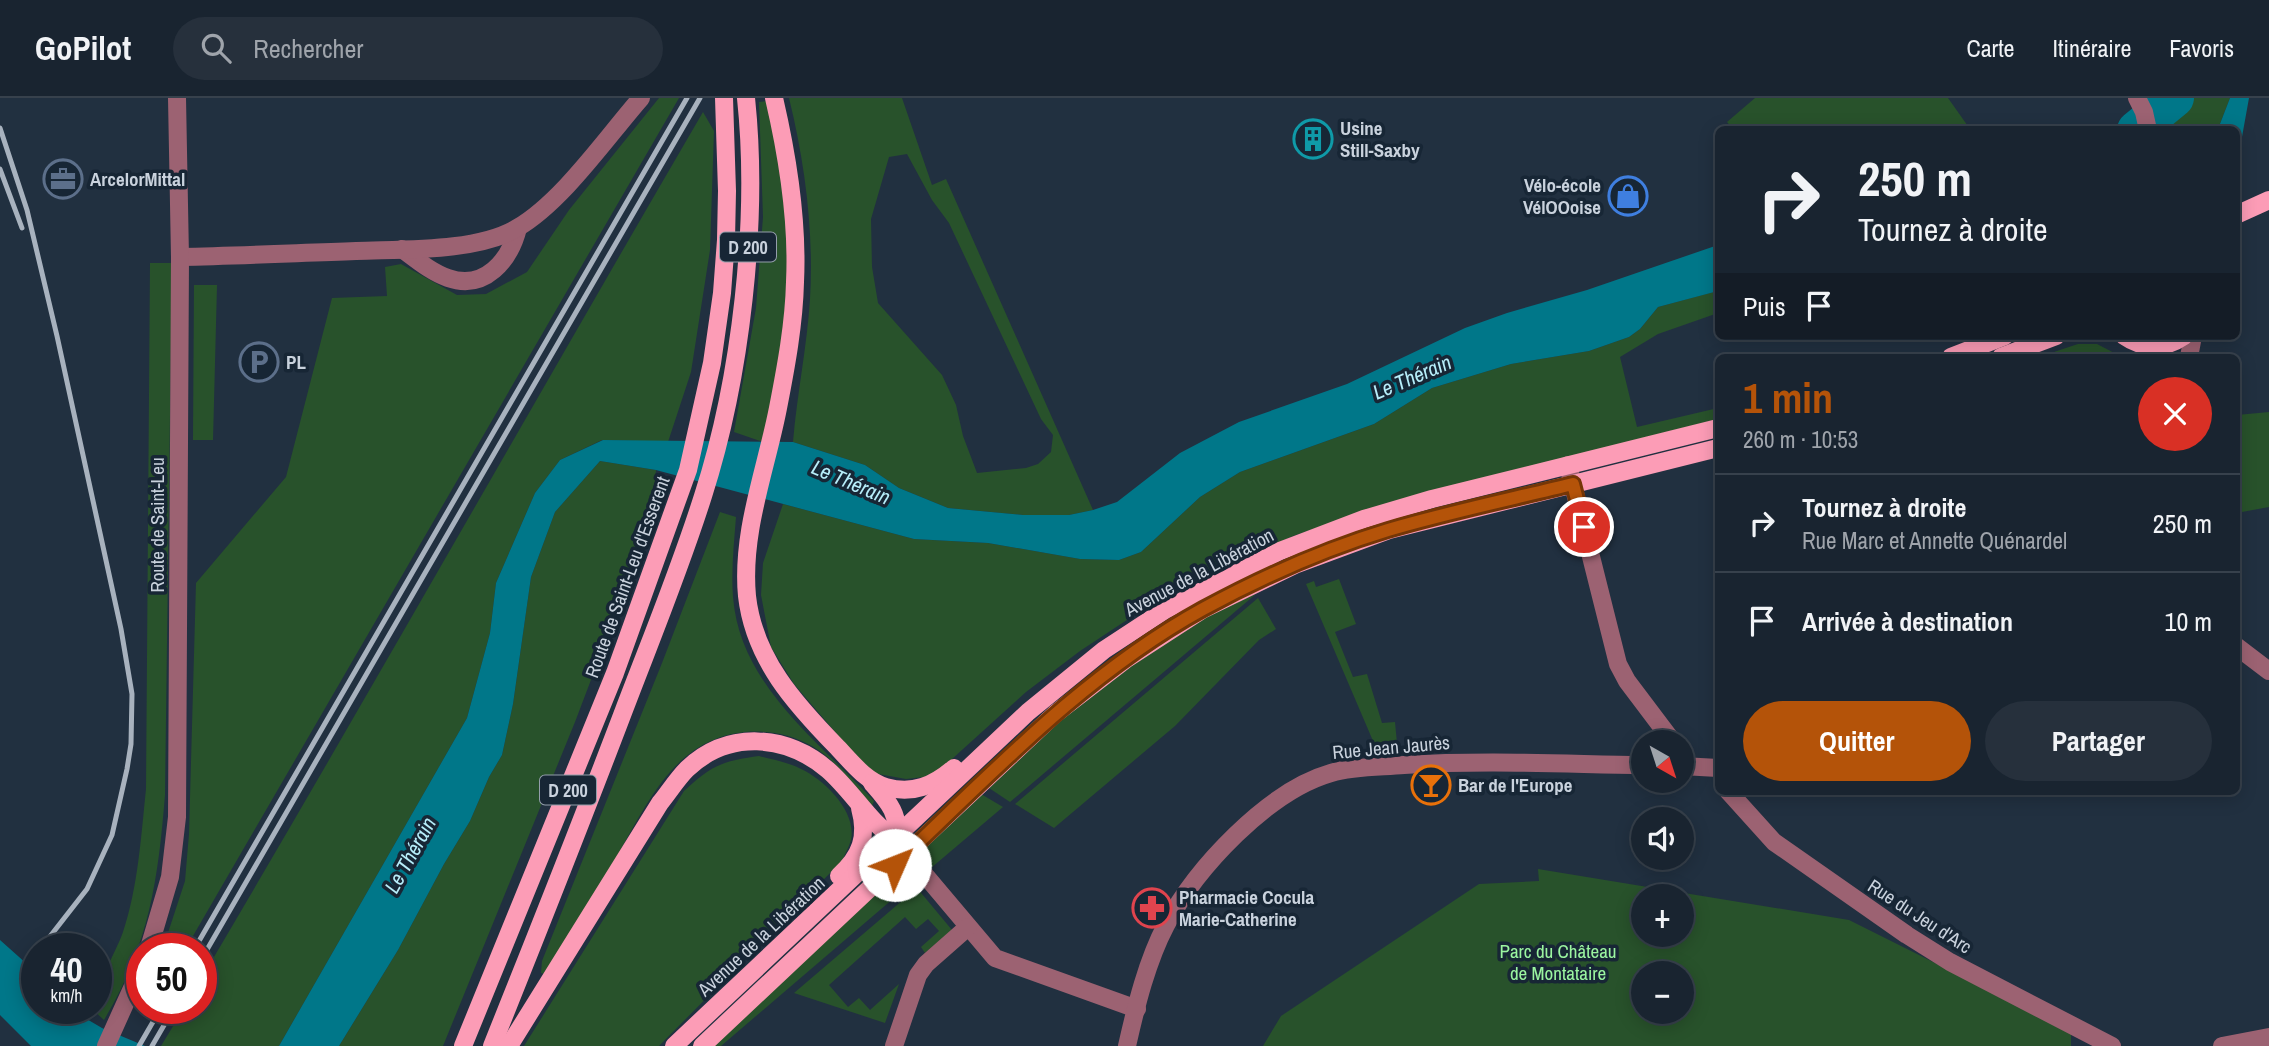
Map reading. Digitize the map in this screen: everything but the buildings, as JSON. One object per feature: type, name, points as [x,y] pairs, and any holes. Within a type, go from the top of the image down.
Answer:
[{"type":"main road","name":"D 200","points":[[492,1046],[618,725],[690,534],[714,460],[740,323],[748,247],[750,172],[746,98]]},
{"type":"main road","points":[[774,98],[790,179],[796,260],[792,323],[778,407],[749,532],[746,578],[749,606],[756,635],[784,688],[868,779],[894,813],[897,824],[894,840]]},
{"type":"main road","name":"Route de Saint-Leu d'Esserent","points":[[463,1046],[599,714],[688,470],[705,398],[719,318],[726,240],[724,106]]},
{"type":"main road","points":[[2240,213],[2264,203]]},
{"type":"main road","points":[[2240,219],[2264,203]]},
{"type":"main road","points":[[1959,354],[1995,340]]},
{"type":"main road","points":[[2009,354],[2046,340]]},
{"type":"main road","points":[[2134,343],[2166,345],[2176,340]]},
{"type":"main road","name":"Avenue de la Libération","points":[[702,1046],[1032,735],[1087,688],[1260,571],[1321,534],[1388,512],[1715,429]]},
{"type":"main road","name":"Avenue de la Libération","points":[[674,1046],[1048,695],[1104,650],[1193,594],[1389,530],[1715,449]]},
{"type":"main road","points":[[868,779],[889,788],[929,786],[946,775],[1000,728],[1048,695]]},
{"type":"main road","points":[[509,1046],[660,803],[687,769],[717,748],[741,741],[764,741],[787,746],[812,758],[828,770],[876,824],[894,840]]},
{"type":"main road","points":[[793,933],[810,905],[850,866],[860,852],[864,828],[859,804]]},
{"type":"street","name":"Route de Saint-Leu","points":[[153,933],[170,877],[177,817],[180,257],[177,98]]},
{"type":"street","points":[[180,257],[402,249],[471,244],[496,238],[518,228],[540,212],[641,98]]},
{"type":"street","points":[[2138,99],[2147,126]]},
{"type":"street","points":[[402,249],[440,275],[452,280],[473,281],[494,271],[503,262],[518,228]]},
{"type":"street","points":[[1568,465],[1618,664],[1627,681],[1664,730]]},
{"type":"street","points":[[2240,649],[2269,671]]},
{"type":"street","name":"Rue Jean Jaurès","points":[[1127,1046],[1164,931],[1197,880],[1253,819],[1306,783],[1345,770],[1457,762],[1631,765]]},
{"type":"street","points":[[1694,765],[1715,772]]},
{"type":"street","name":"Rue du Jeu d'Arc","points":[[1732,795],[1774,842],[1913,939],[1950,962],[2112,1046]]},
{"type":"street","points":[[894,840],[995,958],[1137,1009]]},
{"type":"street","points":[[894,1046],[918,975],[926,964],[968,927]]},
{"type":"street","points":[[106,1046],[126,1003]]},
{"type":"street","points":[[2222,1046],[2269,1037]]},
{"type":"green space","points":[[659,98],[679,98],[195,933],[168,933],[185,881],[189,834],[196,583],[286,477],[332,298],[387,296],[385,267],[401,264],[457,295],[486,294],[527,272],[569,210]]},
{"type":"green space","points":[[789,98],[902,98],[932,185],[946,179],[1093,510],[1069,515],[1023,515],[948,508],[899,488],[865,465],[793,442],[809,317],[811,274],[807,198]],"holes":[[[907,154],[932,200],[949,223],[1041,419],[1053,435],[1051,452],[1038,464],[1026,468],[977,473],[963,436],[956,405],[942,375],[878,303],[872,267],[871,219],[889,157]]]},
{"type":"green space","points":[[1755,98],[1948,98],[1968,126],[1730,126],[1727,122]]},
{"type":"green space","points":[[2193,98],[2230,98],[2219,126],[2162,126],[2161,121]]},
{"type":"green space","points":[[767,101],[787,231],[788,283],[782,343],[763,442],[734,432],[756,308],[763,217],[759,102]]},
{"type":"green space","points":[[703,112],[714,131],[710,250],[691,372],[668,442],[602,440],[560,460],[535,493],[496,583],[490,633],[467,718],[279,1046],[161,1046],[174,1024],[217,1024],[217,952]]},
{"type":"green space","points":[[150,263],[172,263],[165,795],[159,856],[149,912],[143,933],[126,933],[126,977],[112,1005],[112,957],[123,932],[132,897],[146,789]]},
{"type":"green space","points":[[194,285],[217,285],[213,440],[193,440]]},
{"type":"green space","points":[[1715,292],[1715,314],[1658,334],[1620,357],[1637,427],[1715,409],[1715,420],[1351,516],[1293,536],[1190,584],[1142,610],[1080,651],[1026,692],[941,769],[924,777],[906,779],[878,774],[866,768],[794,684],[771,647],[761,595],[763,563],[783,504],[914,539],[988,543],[1080,559],[1119,560],[1141,552],[1200,497],[1240,472],[1374,424],[1432,388],[1511,364],[1589,351],[1629,337],[1640,329],[1658,307]]},
{"type":"green space","points":[[2078,344],[2097,344],[2116,354],[2048,354]]},
{"type":"green space","points":[[2269,412],[2269,507],[2242,512],[2242,519],[2240,519],[2240,415]]},
{"type":"green space","points":[[600,461],[656,470],[652,519],[575,722],[443,1046],[339,1046],[398,950],[470,821],[502,755],[513,704],[531,577],[555,512]]},
{"type":"green space","points":[[720,512],[736,517],[733,597],[739,629],[750,658],[766,685],[786,710],[874,801],[872,806],[829,758],[804,742],[788,736],[771,732],[745,732],[721,737],[700,747],[666,776],[640,815],[551,967],[545,974],[541,973],[542,961]]},
{"type":"green space","points":[[1339,579],[1356,624],[1335,632],[1353,677],[1367,674],[1382,723],[1395,722],[1398,754],[1379,755],[1306,584],[1314,581],[1316,587]]},
{"type":"green space","points":[[1256,594],[1010,802],[986,786],[1075,705],[1202,617]]},
{"type":"green space","points":[[1258,598],[1276,629],[1259,640],[1175,726],[1054,828],[1015,804]]},
{"type":"green space","points":[[759,756],[801,769],[820,781],[837,798],[852,829],[851,840],[842,861],[659,1046],[524,1046],[684,791],[702,775],[718,766]]},
{"type":"green space","points":[[981,794],[1003,807],[931,868],[925,856],[927,843]]},
{"type":"green space","name":"Parc du Château de Montataire","points":[[1538,869],[1631,884],[1631,947],[1694,947],[1694,895],[1849,920],[2071,1031],[2071,1046],[1263,1046],[1281,1016],[1479,884],[1539,881]]},
{"type":"green space","points":[[892,875],[915,880],[721,1046],[711,1046]]},
{"type":"green space","points":[[917,888],[952,930],[925,953],[921,947],[939,931],[928,919],[916,929],[905,917],[829,985],[848,1007],[859,998],[870,1010],[899,984],[885,1023],[794,993]]},
{"type":"water","points":[[2230,98],[2249,98],[2240,148],[2240,126],[2219,126]]},
{"type":"water","points":[[1715,246],[1715,292],[1658,307],[1640,329],[1629,337],[1589,351],[1511,364],[1432,388],[1374,424],[1240,472],[1200,497],[1141,552],[1119,560],[1080,559],[988,543],[914,539],[656,470],[600,461],[555,512],[531,577],[513,704],[502,755],[470,821],[398,950],[339,1046],[279,1046],[467,718],[490,633],[496,583],[535,493],[560,460],[603,440],[793,442],[865,465],[899,488],[948,508],[1023,515],[1069,515],[1117,502],[1180,453],[1239,422],[1347,384],[1465,328]]},
{"type":"water","points":[[0,940],[21,959],[21,1024],[95,1024],[145,1046],[31,1046],[0,1015]]},
{"type":"waterway","name":"Le Thérain","points":[[2141,126],[2175,98]]},
{"type":"railway","points":[[204,933],[687,98]]},
{"type":"railway","points":[[217,933],[700,98]]},
{"type":"railway","points":[[0,128],[27,210],[57,336],[121,629],[132,694],[131,744],[112,835],[87,889],[53,933]]},
{"type":"railway","points":[[0,169],[22,228]]},
{"type":"railway","points":[[139,1046],[152,1024]]},
{"type":"railway","points":[[152,1046],[165,1024]]},
{"type":"place","name":"Usine Still-Saxby","points":[[1313,139]]},
{"type":"place","name":"ArcelorMittal","points":[[63,179]]},
{"type":"place","name":"Vélo-école VélOOoise","points":[[1628,196]]},
{"type":"place","name":"PL","points":[[259,362]]},
{"type":"place","name":"Bar de l'Europe","points":[[1431,785]]},
{"type":"place","name":"Pharmacie Cocula Marie-Catherine","points":[[1152,908]]},
{"type":"route","points":[[895,865],[1070,701],[1164,633],[1242,589],[1366,537],[1573,484],[1584,527]]}]
